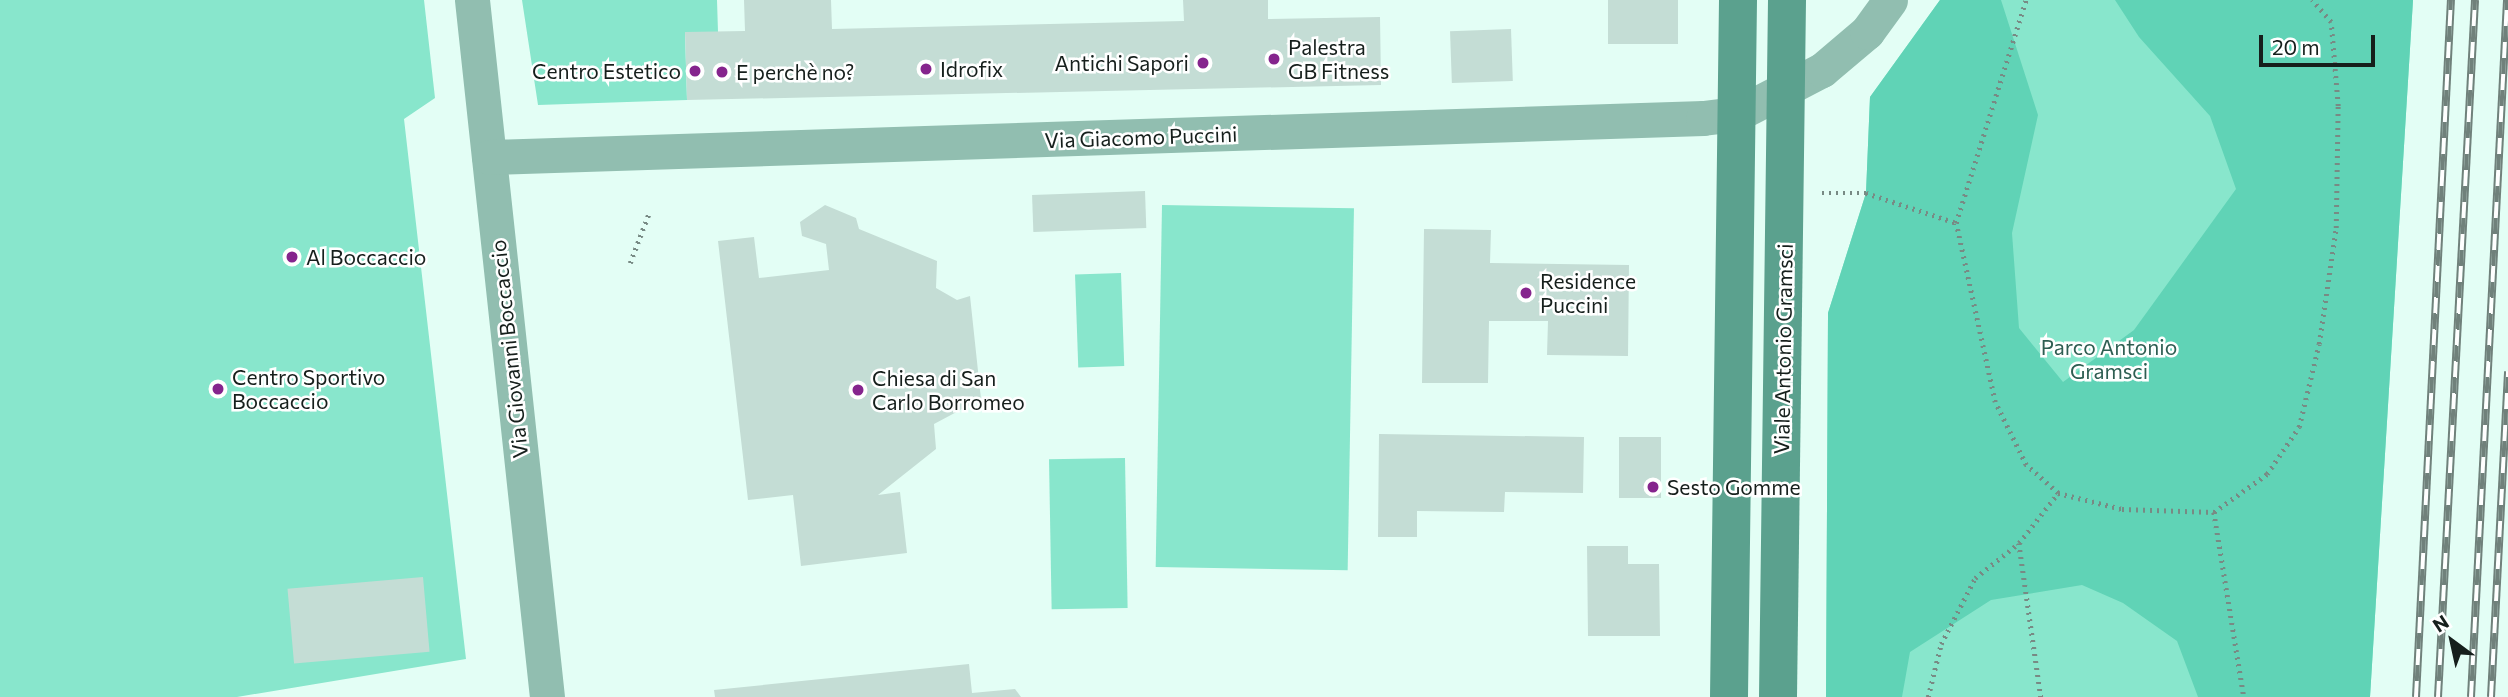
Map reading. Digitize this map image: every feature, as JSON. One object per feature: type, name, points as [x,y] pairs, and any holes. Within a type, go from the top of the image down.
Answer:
[{"type":"main road","points":[[1729,697],[1738,0]]},
{"type":"main road","name":"Viale Antonio Gramsci","points":[[1778,697],[1787,0]]},
{"type":"street","name":"Via Giovanni Boccaccio","points":[[472,0],[547,697]]},
{"type":"street","name":"Via Giacomo Puccini","points":[[489,157],[1737,114],[1787,92],[1867,32],[1890,0]]},
{"type":"path","points":[[2026,0],[1956,223],[1995,402],[2026,465],[2059,493],[2122,509],[2214,512],[2267,474],[2299,426],[2319,344],[2336,228],[2338,106],[2331,22],[2312,0]]},
{"type":"path","points":[[1817,192],[1866,193],[1956,223]]},
{"type":"path","points":[[631,263],[649,213]]},
{"type":"path","points":[[1928,697],[1941,644],[1975,578],[2019,542],[2059,493]]},
{"type":"path","points":[[2214,512],[2244,697]]},
{"type":"path","points":[[2019,542],[2040,697]]},
{"type":"green space","name":"Centro Sportivo Boccaccio","points":[[0,0],[424,0],[435,98],[404,119],[466,659],[237,697],[0,697]]},
{"type":"green space","points":[[522,0],[717,0],[718,32],[685,33],[687,100],[538,105]]},
{"type":"green space","name":"Parco Antonio Gramsci","points":[[1940,0],[2413,0],[2370,697],[1826,697],[1828,313],[1866,193],[1870,97]]},
{"type":"green space","name":"Parco Antonio Gramsci","points":[[1940,0],[2001,0],[2038,115],[2012,233],[2019,328],[2063,382],[2134,330],[2236,189],[2210,116],[2139,37],[2115,0],[2413,0],[2370,697],[2198,697],[2177,641],[2123,603],[2082,585],[1991,600],[1910,652],[1902,697],[1826,697],[1828,313],[1866,193],[1870,97]]},
{"type":"green space","points":[[1162,205],[1354,208],[1348,570],[1156,567]]},
{"type":"green space","points":[[1121,273],[1124,366],[1078,368],[1075,275]]},
{"type":"green space","points":[[1125,458],[1128,608],[1052,609],[1049,459]]},
{"type":"building","points":[[744,0],[831,0],[832,29],[1184,21],[1183,0],[1268,0],[1268,19],[1380,17],[1381,85],[687,100],[685,32],[745,31]]},
{"type":"building","points":[[1608,0],[1678,0],[1678,44],[1608,44]]},
{"type":"building","points":[[1511,29],[1513,81],[1452,83],[1450,31]]},
{"type":"building","points":[[1145,191],[1146,228],[1033,232],[1032,195]]},
{"type":"building","name":"Chiesa di San Carlo Borromeo","points":[[825,205],[856,218],[859,229],[937,261],[936,288],[957,300],[970,296],[981,399],[934,424],[936,449],[878,495],[900,492],[907,553],[801,566],[793,495],[748,500],[718,241],[754,237],[759,278],[829,270],[826,244],[802,236],[800,222]]},
{"type":"building","name":"Residence Puccini","points":[[1424,229],[1491,230],[1490,263],[1629,265],[1628,356],[1547,355],[1548,321],[1489,321],[1488,383],[1422,383]]},
{"type":"building","points":[[1379,434],[1584,437],[1583,493],[1505,492],[1504,512],[1417,511],[1417,537],[1378,537]]},
{"type":"building","points":[[1619,437],[1661,437],[1661,498],[1619,498]]},
{"type":"building","points":[[1587,546],[1628,546],[1628,564],[1659,564],[1660,636],[1588,636]]},
{"type":"building","points":[[423,577],[430,652],[294,664],[288,589]]},
{"type":"building","points":[[969,664],[972,693],[1015,689],[1021,697],[715,697],[714,690]]},
{"type":"railway","points":[[2416,697],[2451,0]]},
{"type":"railway","points":[[2438,697],[2475,0]]},
{"type":"railway","points":[[2471,697],[2507,0]]},
{"type":"railway","points":[[2491,697],[2508,371]]},
{"type":"place","name":"Palestra GB Fitness","points":[[1274,59]]},
{"type":"place","name":"Antichi Sapori","points":[[1203,63]]},
{"type":"place","name":"Idrofix","points":[[926,69]]},
{"type":"place","name":"Centro Estetico","points":[[695,71]]},
{"type":"place","name":"E perchè no?","points":[[722,72]]},
{"type":"place","name":"Al Boccaccio","points":[[292,257]]},
{"type":"place","name":"Residence Puccini","points":[[1526,293]]},
{"type":"place","name":"Centro Sportivo Boccaccio","points":[[218,389]]},
{"type":"place","name":"Chiesa di San Carlo Borromeo","points":[[858,390]]},
{"type":"place","name":"Sesto Gomme","points":[[1653,487]]}]
